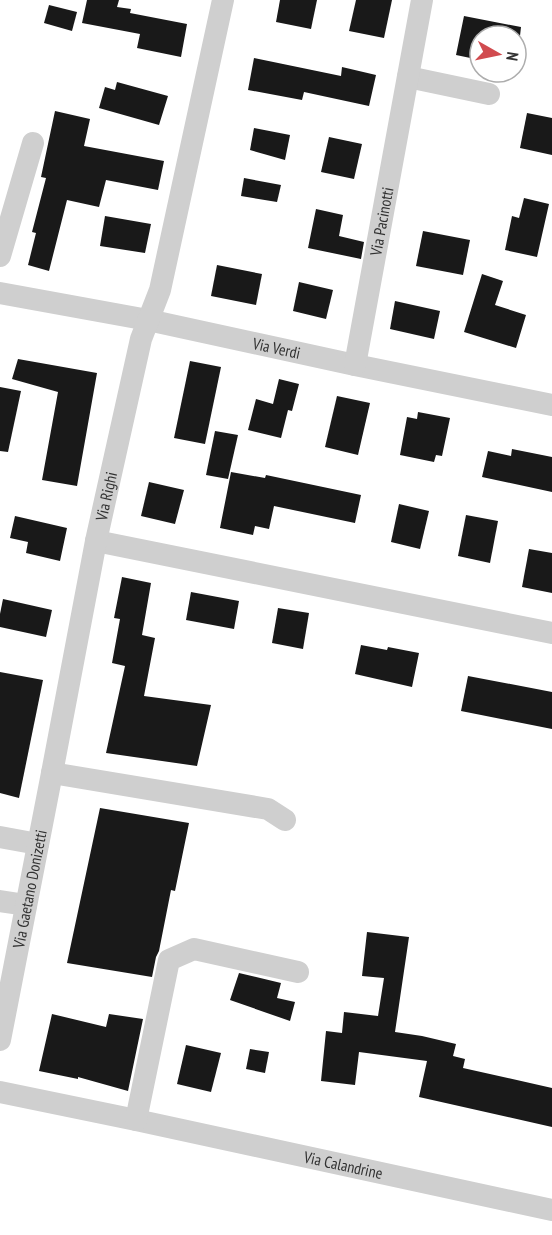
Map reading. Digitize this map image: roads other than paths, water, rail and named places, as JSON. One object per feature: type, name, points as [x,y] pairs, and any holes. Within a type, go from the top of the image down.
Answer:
[{"type":"street","name":"Via Righi","points":[[223,0],[160,290],[141,339],[96,541],[552,633]]},
{"type":"street","name":"Via Pacinotti","points":[[355,365],[422,0]]},
{"type":"street","points":[[408,77],[489,94]]},
{"type":"street","points":[[0,256],[33,143]]},
{"type":"street","name":"Via Verdi","points":[[0,293],[148,320],[552,405]]},
{"type":"street","name":"Via Gaetano Donizetti","points":[[0,1040],[96,541]]},
{"type":"street","points":[[52,773],[268,809],[285,820]]},
{"type":"street","points":[[0,837],[38,844]]},
{"type":"street","points":[[0,901],[26,905]]},
{"type":"street","points":[[136,1120],[169,960],[195,949],[298,972]]},
{"type":"street","name":"Via Calandrine","points":[[0,1092],[552,1209]]}]
